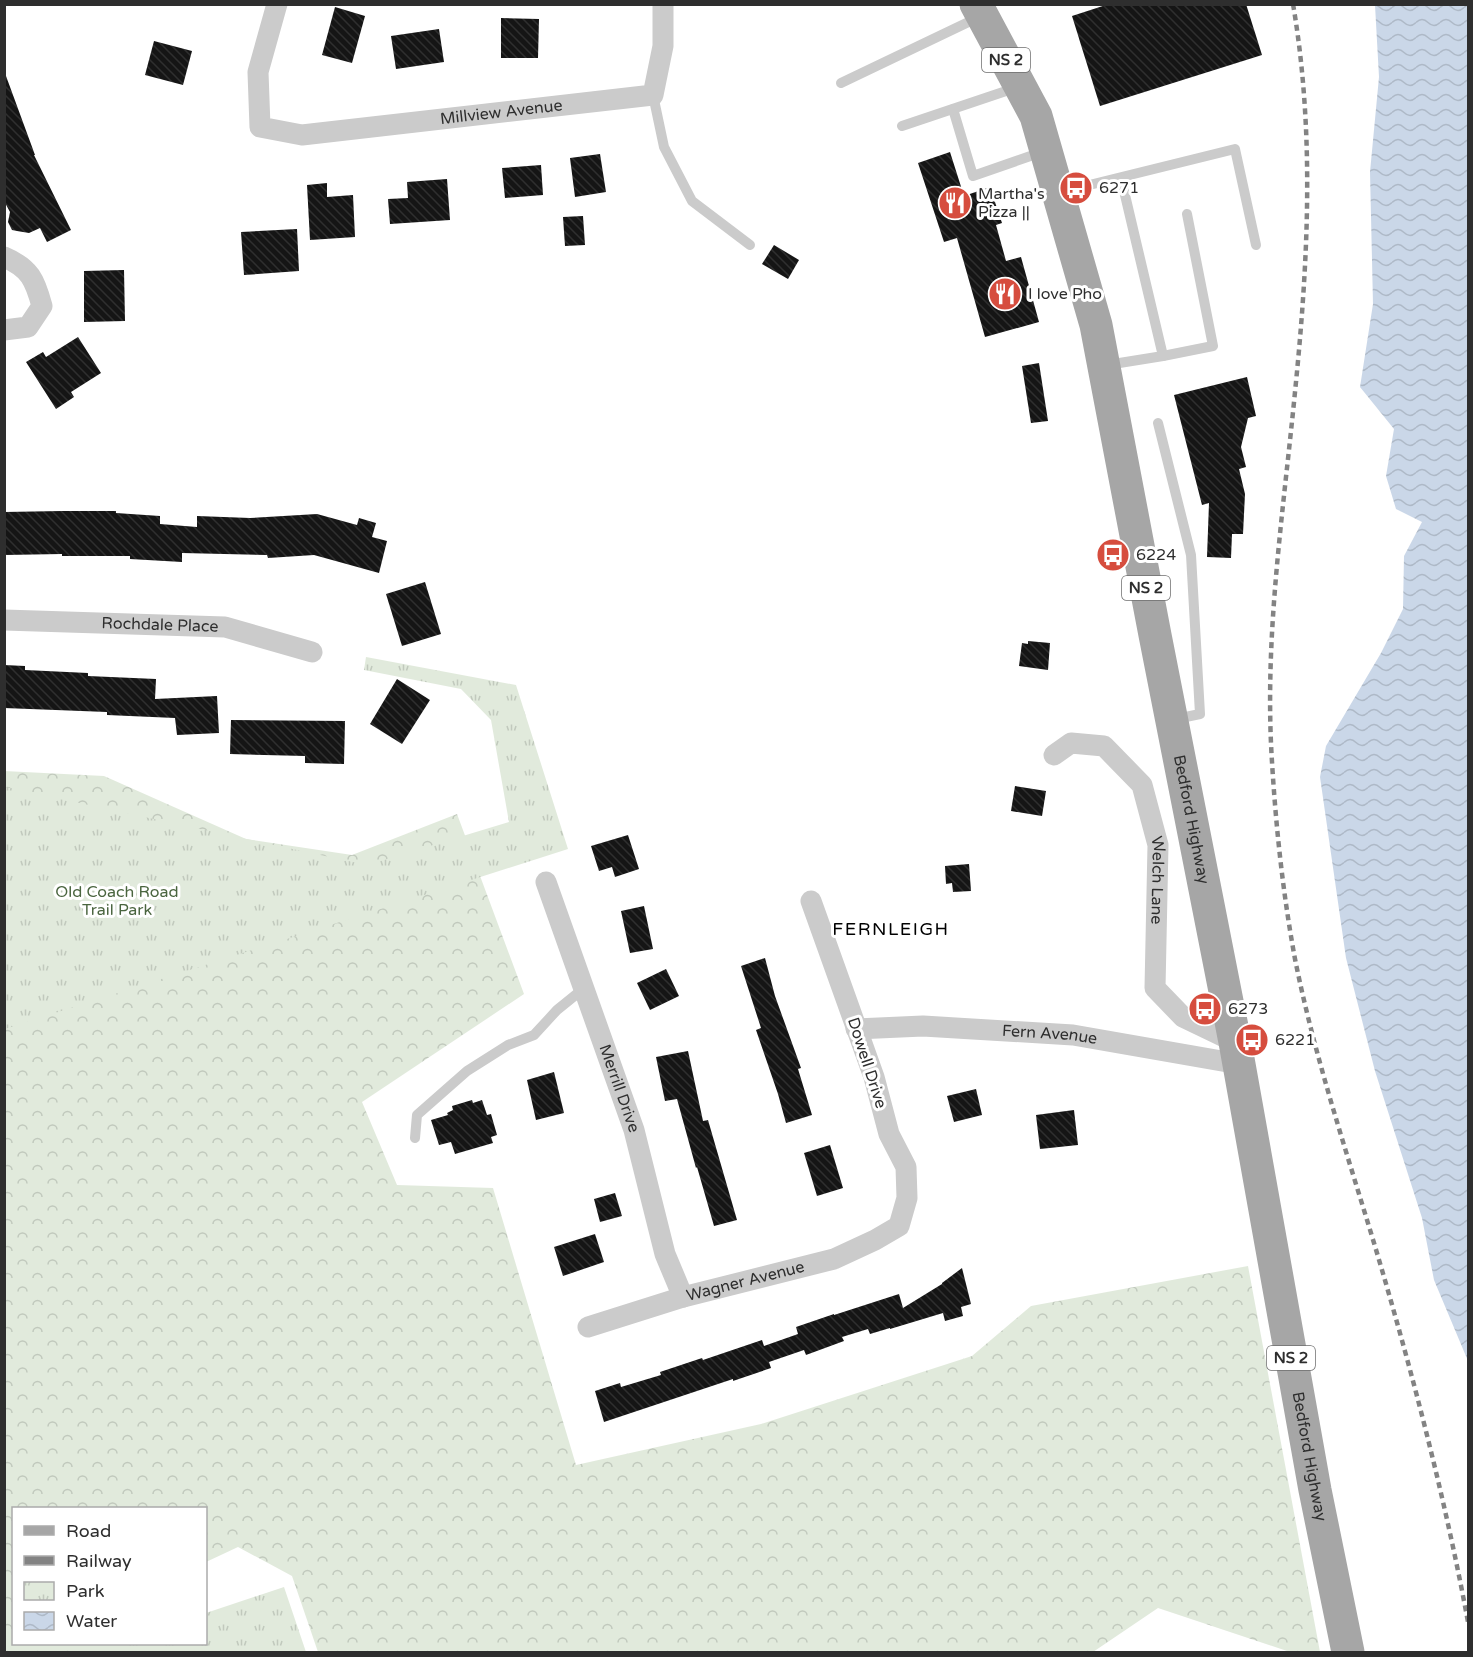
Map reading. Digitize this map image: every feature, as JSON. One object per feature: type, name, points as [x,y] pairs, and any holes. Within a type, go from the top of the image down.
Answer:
[{"type":"main road","name":"Bedford Highway","points":[[979,10],[1036,116],[1096,325],[1237,1053],[1315,1490],[1348,1653]]},
{"type":"street","name":"Millview Avenue","points":[[277,4],[258,72],[260,127],[302,135],[653,95]]},
{"type":"street","points":[[653,95],[663,46],[663,4]]},
{"type":"street","points":[[4,257],[18,262],[36,282],[42,306],[28,327],[4,330]]},
{"type":"street","name":"Rochdale Place","points":[[4,620],[225,627],[312,652]]},
{"type":"street","name":"Welch Lane","points":[[1054,755],[1071,743],[1104,746],[1142,785],[1158,845],[1155,988],[1183,1017],[1237,1053]]},
{"type":"street","name":"Merrill Drive","points":[[546,882],[633,1131],[665,1254],[683,1298]]},
{"type":"street","name":"Dowell Drive","points":[[811,901],[874,1077],[889,1134],[906,1167],[907,1198],[899,1226]]},
{"type":"street","name":"Fern Avenue","points":[[856,1029],[923,1026],[1073,1035],[1237,1053]]},
{"type":"street","name":"Wagner Avenue","points":[[588,1327],[683,1298],[834,1259],[899,1226]]},
{"type":"lane","points":[[841,82],[979,10]]},
{"type":"lane","points":[[902,126],[1020,87]]},
{"type":"lane","points":[[653,95],[664,147],[692,201],[750,245]]},
{"type":"lane","points":[[953,109],[973,176],[1046,151]]},
{"type":"lane","points":[[1058,193],[1235,149],[1256,245]]},
{"type":"lane","points":[[1121,177],[1163,356]]},
{"type":"lane","points":[[1104,366],[1214,346],[1187,214]]},
{"type":"lane","points":[[1158,423],[1191,555],[1200,714],[1173,720]]},
{"type":"lane","points":[[416,1138],[417,1115],[467,1071],[508,1045],[534,1035],[557,1010],[583,989]]},
{"type":"green space","name":"Old Coach Road Trail Park","points":[[366,657],[516,685],[568,849],[5,1029],[5,787],[367,865],[509,822],[491,720],[461,689],[364,670]]},
{"type":"green space","points":[[4,771],[104,776],[246,839],[352,855],[457,814],[524,994],[362,1102],[397,1185],[493,1188],[576,1465],[761,1424],[972,1356],[1031,1306],[1248,1266],[1320,1652],[1290,1652],[1158,1608],[1093,1652],[318,1652],[292,1576],[238,1547],[207,1562],[207,1507],[12,1507],[12,1645],[207,1644],[231,1652],[5,1652]]},
{"type":"green space","points":[[284,1587],[306,1652],[82,1652],[106,1645],[207,1645],[207,1613]]},
{"type":"water","points":[[1375,5],[1468,5],[1468,1361],[1434,1280],[1422,1218],[1375,1071],[1346,958],[1320,777],[1326,746],[1381,653],[1403,609],[1404,556],[1422,522],[1396,509],[1386,476],[1394,429],[1360,387],[1373,304],[1370,172],[1379,77]]},
{"type":"building","points":[[1109,4],[1246,4],[1262,55],[1100,106],[1072,16]]},
{"type":"building","points":[[335,7],[365,16],[352,63],[322,55]]},
{"type":"building","points":[[501,18],[539,19],[538,58],[501,58]]},
{"type":"building","points":[[439,29],[444,62],[396,69],[391,36]]},
{"type":"building","points":[[154,41],[192,51],[183,85],[145,75]]},
{"type":"building","points":[[6,76],[34,155],[71,230],[47,242],[40,228],[29,233],[17,231],[12,230],[8,222],[10,212],[4,201],[4,77]]},
{"type":"building","points":[[950,152],[964,196],[990,187],[1002,223],[996,225],[1006,261],[1021,257],[1039,322],[985,337],[957,238],[944,242],[918,163]]},
{"type":"building","points":[[600,154],[606,192],[575,197],[570,158]]},
{"type":"building","points":[[541,165],[543,195],[505,198],[502,168]]},
{"type":"building","points":[[447,179],[450,220],[390,224],[388,199],[408,198],[407,182]]},
{"type":"building","points":[[327,183],[327,197],[353,195],[355,237],[310,240],[307,185]]},
{"type":"building","points":[[583,216],[585,245],[565,246],[563,217]]},
{"type":"building","points":[[297,229],[299,271],[244,275],[241,232]]},
{"type":"building","points":[[774,245],[799,260],[788,279],[762,264]]},
{"type":"building","points":[[124,270],[125,321],[84,322],[84,271]]},
{"type":"building","points":[[78,337],[101,373],[71,392],[74,397],[56,409],[26,362],[43,352],[46,357]]},
{"type":"building","points":[[1039,363],[1048,421],[1031,423],[1022,366]]},
{"type":"building","points":[[1247,377],[1256,416],[1248,418],[1241,447],[1246,467],[1239,469],[1245,494],[1243,534],[1232,534],[1231,558],[1207,557],[1209,503],[1202,505],[1174,395]]},
{"type":"building","points":[[116,511],[116,513],[160,516],[160,524],[197,527],[197,516],[250,518],[317,514],[357,525],[359,518],[376,523],[372,537],[387,541],[379,573],[314,555],[268,558],[267,555],[182,553],[182,562],[130,559],[130,556],[4,555],[4,512]]},
{"type":"building","points":[[425,582],[441,634],[402,646],[386,594]]},
{"type":"building","points":[[1028,641],[1050,643],[1048,670],[1019,666],[1022,643],[1028,644]]},
{"type":"building","points":[[4,665],[25,666],[25,670],[88,673],[88,676],[156,679],[155,699],[217,696],[219,733],[177,735],[175,718],[107,715],[107,712],[4,708]]},
{"type":"building","points":[[397,679],[430,700],[402,744],[370,724]]},
{"type":"building","points":[[231,720],[345,721],[344,764],[305,763],[305,756],[230,754]]},
{"type":"building","points":[[1015,786],[1046,791],[1042,816],[1011,811]]},
{"type":"building","points":[[628,835],[639,869],[615,877],[612,867],[599,871],[591,846]]},
{"type":"building","points":[[969,864],[971,891],[953,892],[952,883],[946,884],[945,866]]},
{"type":"building","points":[[644,906],[653,949],[630,953],[621,911]]},
{"type":"building","points":[[765,958],[775,996],[801,1068],[798,1069],[812,1115],[786,1123],[756,1030],[761,1028],[741,966]]},
{"type":"building","points":[[666,969],[679,996],[650,1010],[637,983]]},
{"type":"building","points":[[688,1051],[703,1121],[708,1120],[737,1220],[714,1226],[677,1099],[665,1101],[656,1057]]},
{"type":"building","points":[[554,1072],[564,1113],[536,1120],[527,1080]]},
{"type":"building","points":[[976,1089],[982,1115],[954,1122],[947,1096]]},
{"type":"building","points":[[472,1100],[473,1103],[482,1100],[487,1115],[491,1114],[497,1135],[491,1137],[493,1143],[455,1154],[451,1142],[439,1145],[431,1120],[448,1115],[447,1113],[453,1110],[452,1106]]},
{"type":"building","points":[[1074,1110],[1078,1145],[1040,1149],[1036,1115]]},
{"type":"building","points":[[830,1145],[843,1188],[817,1196],[804,1153]]},
{"type":"building","points":[[615,1193],[622,1216],[600,1222],[594,1199]]},
{"type":"building","points":[[595,1234],[604,1262],[563,1276],[554,1247]]},
{"type":"building","points":[[962,1268],[971,1304],[961,1307],[963,1316],[945,1321],[943,1313],[870,1334],[868,1329],[842,1337],[844,1341],[806,1355],[804,1350],[769,1362],[771,1368],[604,1422],[595,1391],[620,1383],[621,1387],[661,1375],[660,1372],[762,1340],[764,1346],[798,1334],[796,1327],[899,1294],[903,1308],[942,1284]]},
{"type":"railway","points":[[1293,4],[1304,101],[1307,198],[1300,344],[1276,577],[1271,669],[1272,762],[1280,861],[1295,959],[1312,1033],[1416,1391],[1439,1483],[1468,1622]]},
{"type":"place","name":"6271","points":[[1076,188]]},
{"type":"place","name":"Martha's Pizza ||","points":[[955,203]]},
{"type":"place","name":"I love Pho","points":[[1005,294]]},
{"type":"place","name":"6224","points":[[1113,555]]},
{"type":"place","name":"6273","points":[[1205,1009]]},
{"type":"place","name":"6221","points":[[1252,1040]]},
{"type":"district","name":"FERNLEIGH","points":[[891,929]]}]
